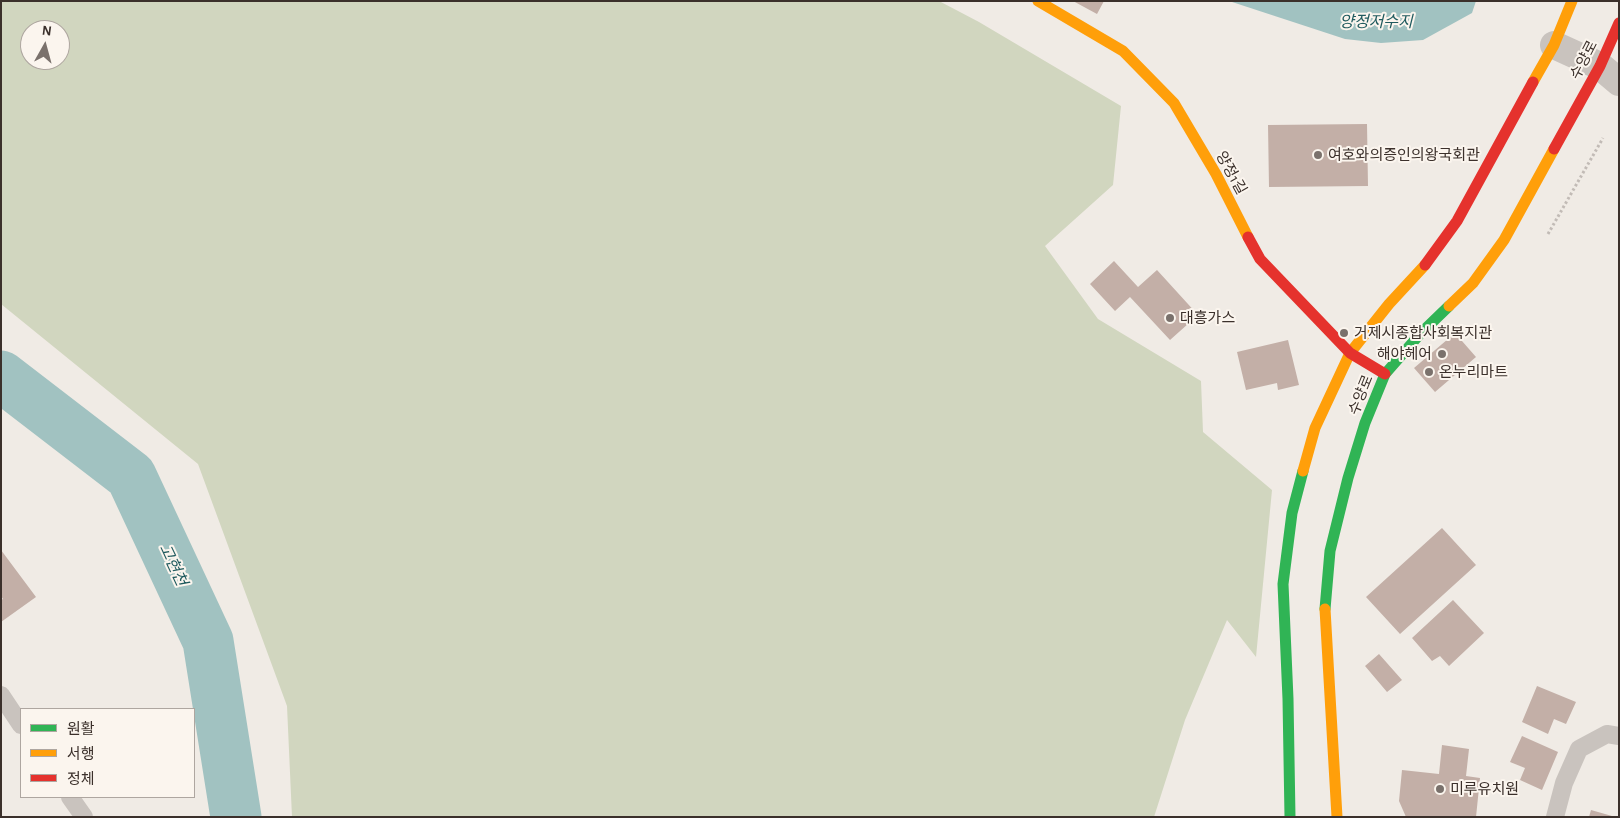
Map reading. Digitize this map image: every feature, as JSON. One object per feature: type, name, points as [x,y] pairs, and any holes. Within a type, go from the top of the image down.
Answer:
[{"type":"street","name":"양정1길","points":[[1038,1],[1123,51],[1174,104],[1216,174],[1260,259],[1350,353],[1385,374]]},
{"type":"street","points":[[1290,817],[1288,699],[1283,584],[1292,513],[1315,428],[1350,353],[1389,304],[1426,264],[1458,221],[1554,45],[1572,1]]},
{"type":"street","name":"수양로","points":[[1337,817],[1325,612],[1330,551],[1348,478],[1365,423],[1385,374],[1420,334],[1473,282],[1504,240],[1609,74],[1619,23]]},
{"type":"street","points":[[1554,45],[1609,74]]},
{"type":"lane","points":[[1,695],[20,724]]},
{"type":"lane","points":[[1555,817],[1564,783],[1579,749],[1608,734],[1619,736]]},
{"type":"lane","points":[[71,798],[84,817]]},
{"type":"path","points":[[1548,234],[1603,138]]},
{"type":"green space","points":[[1,1],[939,1],[979,22],[1121,106],[1113,185],[1045,246],[1098,319],[1201,381],[1203,432],[1272,490],[1256,657],[1227,620],[1185,720],[1154,817],[292,817],[287,706],[198,464],[1,304]]},
{"type":"water","name":"양정저수지","points":[[1229,1],[1476,1],[1472,13],[1423,40],[1381,43],[1345,39]]},
{"type":"building","points":[[1073,1],[1104,1],[1097,14]]},
{"type":"building","name":"여호와의증인의왕국회관","points":[[1367,124],[1368,186],[1269,187],[1268,125]]},
{"type":"building","points":[[1114,261],[1138,287],[1157,270],[1198,315],[1170,340],[1130,297],[1115,311],[1090,284]]},
{"type":"building","points":[[1455,333],[1476,357],[1435,392],[1414,368]]},
{"type":"building","points":[[1288,340],[1299,385],[1278,390],[1277,383],[1246,390],[1237,352]]},
{"type":"building","points":[[1442,528],[1476,565],[1400,634],[1366,597]]},
{"type":"building","points":[[1,550],[36,597],[1,622],[1,600],[3,599],[1,596]]},
{"type":"building","points":[[1453,600],[1484,633],[1449,666],[1440,656],[1432,661],[1412,638]]},
{"type":"building","points":[[1379,654],[1402,680],[1387,692],[1365,666]]},
{"type":"building","points":[[1537,686],[1576,702],[1566,724],[1554,719],[1548,734],[1522,722]]},
{"type":"building","points":[[1522,736],[1558,752],[1542,790],[1520,780],[1525,768],[1510,762]]},
{"type":"building","name":"미루유치원","points":[[1442,745],[1469,749],[1466,776],[1480,778],[1476,817],[1406,817],[1399,801],[1402,770],[1439,774]]},
{"type":"building","points":[[1591,810],[1612,816],[1589,817]]},
{"type":"waterway","name":"고현천","points":[[1,376],[131,476],[208,641],[236,817]]},
{"type":"traffic: fast","points":[[1325,609],[1330,551],[1348,478],[1365,423],[1385,374],[1420,334],[1449,306]]},
{"type":"traffic: fast","points":[[1290,817],[1288,699],[1283,584],[1292,513],[1303,471]]},
{"type":"traffic: slow","points":[[1038,1],[1123,51],[1174,103],[1216,174],[1248,237]]},
{"type":"traffic: slow","points":[[1533,82],[1554,45],[1572,1]]},
{"type":"traffic: slow","points":[[1449,306],[1473,283],[1504,240],[1554,149]]},
{"type":"traffic: slow","points":[[1303,471],[1315,428],[1350,353],[1389,304],[1425,265]]},
{"type":"traffic: slow","points":[[1325,609],[1337,817]]},
{"type":"traffic: jam","points":[[1554,149],[1600,66],[1619,23]]},
{"type":"traffic: jam","points":[[1425,265],[1457,221],[1533,82]]},
{"type":"traffic: jam","points":[[1248,237],[1260,259],[1350,353],[1385,374]]},
{"type":"place","name":"여호와의증인의왕국회관","points":[[1318,155]]},
{"type":"place","name":"대흥가스","points":[[1170,318]]},
{"type":"place","name":"거제시종합사회복지관","points":[[1344,333]]},
{"type":"place","name":"해야헤어","points":[[1442,354]]},
{"type":"place","name":"온누리마트","points":[[1429,372]]},
{"type":"place","name":"미루유치원","points":[[1440,789]]}]
